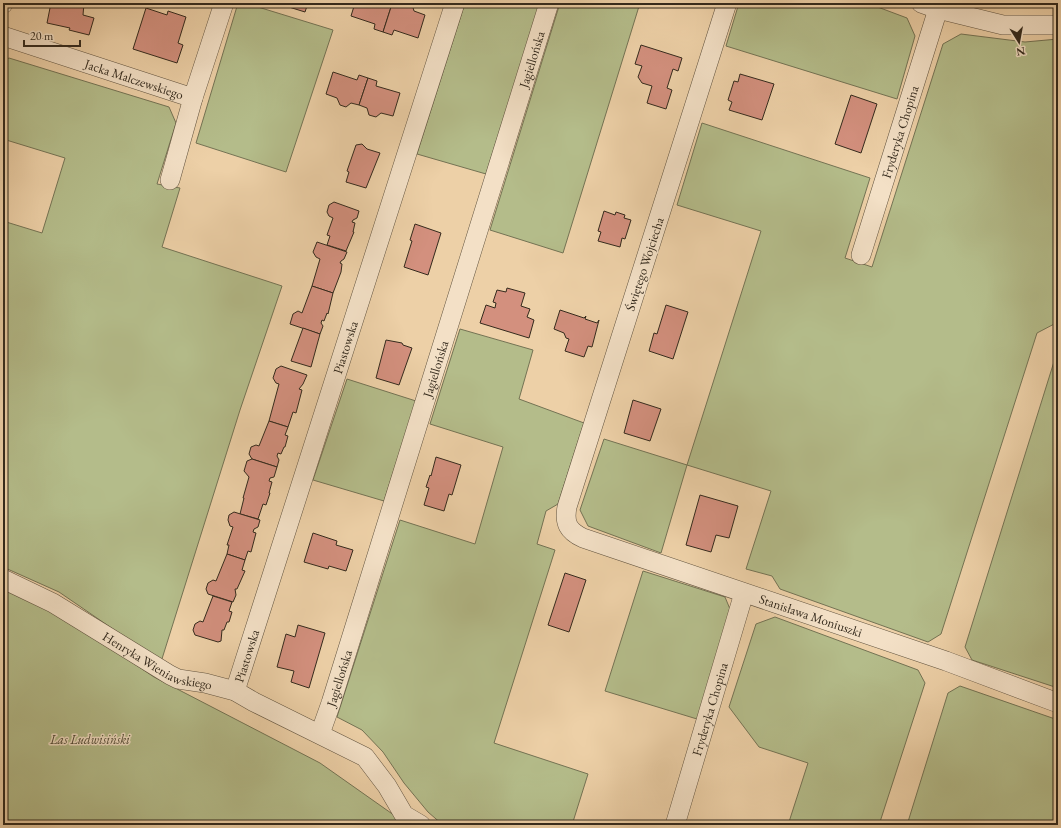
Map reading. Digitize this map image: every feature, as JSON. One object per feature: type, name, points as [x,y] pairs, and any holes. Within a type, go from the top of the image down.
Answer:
[{"type":"street","name":"Jacka Malczewskiego","points":[[3,36],[193,98],[224,3]]},
{"type":"street","name":"Piastowska","points":[[235,690],[455,3]]},
{"type":"street","name":"Jagiellońska","points":[[320,734],[336,688],[549,3]]},
{"type":"street","name":"Świętego Wojciecha","points":[[566,525],[565,516],[567,507],[727,3]]},
{"type":"street","points":[[929,6],[1003,25],[1058,25]]},
{"type":"street","name":"Fryderyka Chopina","points":[[861,255],[929,6]]},
{"type":"street","points":[[170,180],[193,98]]},
{"type":"street","name":"Stanisława Moniuszki","points":[[566,525],[573,534],[583,538],[946,661],[1058,703]]},
{"type":"street","name":"Henryka Wieniawskiego","points":[[3,579],[53,603],[178,679],[235,690],[254,702],[365,757],[387,786],[404,814],[421,825]]},
{"type":"street","name":"Fryderyka Chopina","points":[[675,825],[744,593]]},
{"type":"green space","points":[[238,3],[245,3],[333,30],[286,172],[196,143]]},
{"type":"green space","points":[[465,3],[540,3],[486,174],[417,154]]},
{"type":"green space","points":[[560,3],[640,3],[563,253],[490,230]]},
{"type":"green space","points":[[739,3],[867,3],[907,18],[915,36],[897,99],[726,46]]},
{"type":"green space","points":[[961,34],[1025,42],[1058,39],[1058,322],[1037,333],[941,634],[928,642],[780,589],[772,576],[746,569],[771,491],[687,465],[761,231],[677,205],[702,123],[870,178],[845,258],[872,267],[943,44]]},
{"type":"green space","points":[[9,58],[169,107],[176,123],[157,184],[180,188],[162,247],[282,286],[240,410],[161,662],[59,592],[3,567],[3,221],[42,233],[65,158],[3,139],[3,61]]},
{"type":"green space","points":[[460,329],[533,350],[519,399],[584,423],[558,504],[546,511],[537,544],[555,550],[494,743],[588,774],[572,825],[443,825],[428,812],[404,783],[383,752],[362,730],[337,717],[400,520],[475,544],[503,447],[430,424]]},
{"type":"green space","points":[[1057,352],[1058,688],[972,660],[965,647]]},
{"type":"green space","points":[[347,379],[416,401],[384,501],[313,480]]},
{"type":"green space","points":[[604,439],[687,465],[661,553],[588,526],[580,510]]},
{"type":"green space","points":[[643,571],[725,597],[732,614],[697,719],[605,691]]},
{"type":"green space","name":"Las Ludwisiński","points":[[3,586],[54,610],[154,677],[320,763],[408,825],[3,825]]},
{"type":"green space","points":[[775,617],[918,670],[925,683],[879,825],[788,825],[808,763],[759,747],[729,707],[756,624]]},
{"type":"green space","points":[[960,686],[1058,720],[1058,825],[907,825],[948,693]]},
{"type":"building","points":[[51,3],[84,3],[83,15],[94,18],[89,35],[69,30],[70,28],[47,23]]},
{"type":"building","points":[[276,3],[308,3],[305,12]]},
{"type":"building","points":[[355,3],[392,4],[383,32],[374,29],[375,24],[351,16]]},
{"type":"building","points":[[405,3],[412,4],[414,11],[425,15],[418,38],[394,30],[392,35],[383,32],[392,4],[400,7]]},
{"type":"building","points":[[146,8],[167,15],[168,11],[186,17],[178,43],[183,45],[177,63],[133,49]]},
{"type":"building","points":[[641,45],[682,58],[678,71],[673,69],[667,88],[672,90],[666,109],[647,103],[652,86],[642,83],[638,77],[642,66],[635,64]]},
{"type":"building","points":[[333,72],[357,80],[359,75],[368,78],[359,105],[351,103],[346,107],[340,105],[337,98],[326,94]]},
{"type":"building","points":[[740,74],[774,84],[762,120],[729,110],[732,102],[728,100],[734,81],[738,82]]},
{"type":"building","points":[[368,78],[377,81],[376,86],[400,93],[393,116],[381,113],[376,117],[369,115],[367,108],[359,105]]},
{"type":"building","points":[[851,95],[877,104],[861,153],[835,144]]},
{"type":"building","points":[[362,144],[367,149],[380,153],[366,188],[346,182],[349,172],[347,171],[356,145]]},
{"type":"building","points":[[334,202],[359,211],[357,218],[352,222],[355,223],[354,232],[346,251],[327,245],[330,236],[327,235],[333,218],[329,216],[327,212],[329,205]]},
{"type":"building","points":[[604,211],[615,215],[616,212],[625,215],[624,218],[631,220],[625,239],[622,238],[620,247],[598,241],[601,232],[598,231]]},
{"type":"building","points":[[415,224],[441,233],[428,275],[404,267],[412,241],[410,240]]},
{"type":"building","points":[[317,242],[347,252],[344,259],[340,263],[342,264],[341,272],[333,293],[312,286],[320,259],[316,257],[313,252]]},
{"type":"building","points":[[312,286],[333,293],[328,314],[327,313],[324,321],[322,320],[321,323],[323,326],[320,334],[290,324],[293,314],[298,311],[302,313]]},
{"type":"building","points":[[507,288],[525,293],[521,306],[530,309],[527,317],[534,320],[529,338],[480,323],[486,305],[495,308],[496,303],[493,302],[497,290],[506,292]]},
{"type":"building","points":[[666,305],[688,312],[673,359],[649,351],[654,333],[657,334]]},
{"type":"building","points":[[560,310],[584,318],[586,316],[585,319],[597,323],[599,320],[592,347],[588,346],[584,357],[565,351],[569,339],[566,338],[564,333],[554,329]]},
{"type":"building","points":[[303,328],[320,334],[311,367],[291,361]]},
{"type":"building","points":[[386,340],[402,343],[403,345],[412,348],[399,385],[376,378]]},
{"type":"building","points":[[281,366],[307,375],[299,389],[302,390],[296,413],[293,412],[288,427],[269,421],[279,384],[276,383],[273,378],[276,369]]},
{"type":"building","points":[[633,400],[661,409],[650,441],[624,433]]},
{"type":"building","points":[[269,421],[288,427],[285,435],[288,436],[285,447],[281,454],[278,453],[277,456],[279,460],[277,467],[252,459],[249,454],[251,447],[256,445],[259,446]]},
{"type":"building","points":[[436,457],[461,465],[452,495],[449,494],[444,511],[424,505],[429,488],[426,487],[430,475],[431,476]]},
{"type":"building","points":[[252,459],[277,467],[274,477],[270,478],[269,481],[272,482],[270,493],[266,505],[263,504],[258,519],[240,514],[249,477],[244,471],[247,461]]},
{"type":"building","points":[[700,495],[738,506],[729,538],[716,535],[711,552],[686,545]]},
{"type":"building","points":[[234,512],[260,520],[258,527],[254,529],[253,532],[256,533],[251,552],[248,551],[245,560],[227,554],[229,545],[227,545],[233,527],[230,526],[228,520],[229,515]]},
{"type":"building","points":[[313,533],[337,541],[336,545],[353,550],[346,571],[329,566],[328,569],[304,562]]},
{"type":"building","points":[[227,554],[245,560],[242,570],[245,571],[237,589],[235,589],[236,595],[233,602],[208,594],[206,589],[208,583],[213,580],[216,581]]},
{"type":"building","points":[[565,573],[586,580],[569,632],[548,625]]},
{"type":"building","points":[[213,596],[232,602],[229,611],[232,612],[229,622],[227,622],[224,630],[222,630],[221,641],[218,642],[195,635],[193,630],[195,624],[200,621],[203,622]]},
{"type":"building","points":[[298,625],[325,633],[309,688],[291,682],[294,671],[277,667],[286,634],[295,637]]}]
